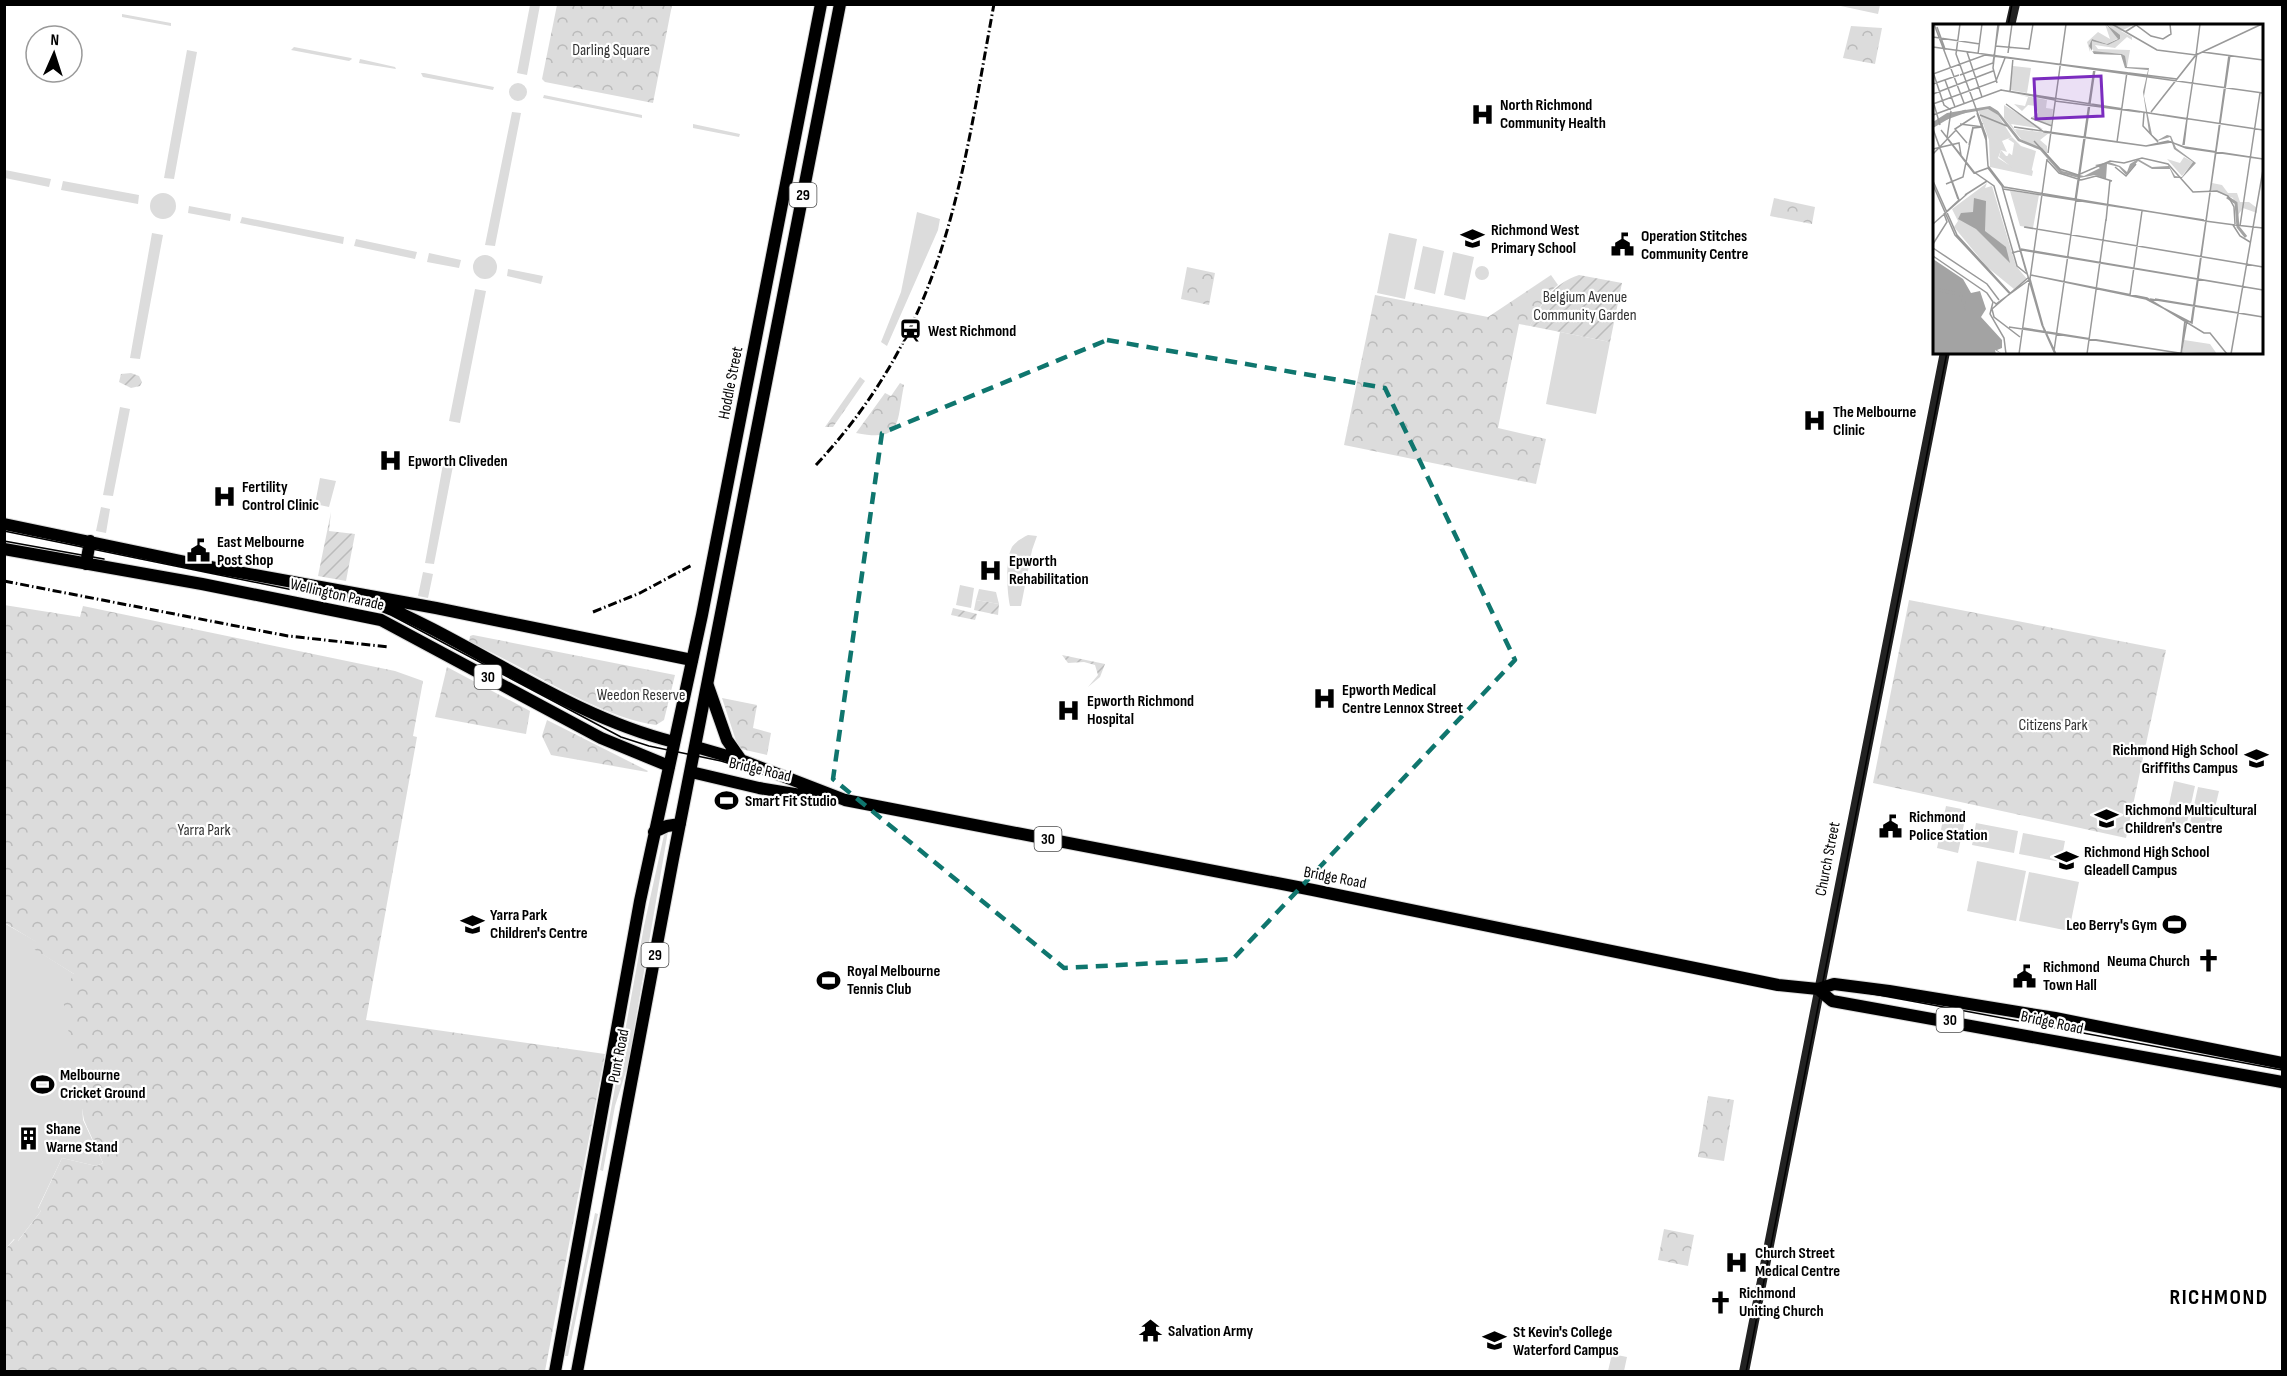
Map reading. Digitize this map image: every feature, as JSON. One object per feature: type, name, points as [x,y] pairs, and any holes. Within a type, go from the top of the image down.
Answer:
[{"type":"main road","name":"Hoddle Street","points":[[669,766],[692,660],[821,4]]},
{"type":"main road","name":"29","points":[[696,747],[840,4]]},
{"type":"main road","points":[[2010,24],[2015,4]]},
{"type":"main road","name":"Church Street","points":[[1744,1371],[1945,354]]},
{"type":"main road","name":"Wellington Parade","points":[[4,524],[205,566],[347,591],[692,660]]},
{"type":"main road","points":[[86,564],[90,541]]},
{"type":"main road","points":[[104,567],[108,546]]},
{"type":"main road","name":"Wellington Parade","points":[[4,549],[202,584],[381,620],[616,745],[669,766]]},
{"type":"main road","points":[[202,584],[205,566]]},
{"type":"main road","name":"Wellington Parade","points":[[347,591],[382,605],[609,721],[674,742]]},
{"type":"main road","points":[[437,650],[440,635]]},
{"type":"main road","points":[[692,660],[704,668],[727,740],[741,760]]},
{"type":"main road","points":[[539,705],[543,688]]},
{"type":"main road","name":"30","points":[[674,742],[696,747]]},
{"type":"main road","name":"Bridge Road","points":[[696,747],[741,760],[844,800]]},
{"type":"main road","name":"Punt Road","points":[[577,1371],[696,747]]},
{"type":"main road","name":"Bridge Road","points":[[669,766],[769,790],[811,798],[844,800],[1111,851],[1778,985],[1818,989],[1834,984],[1850,985],[2055,1018],[2283,1063]]},
{"type":"main road","name":"Punt Road","points":[[555,1371],[654,832],[669,766]]},
{"type":"main road","points":[[654,832],[667,826],[680,825]]},
{"type":"main road","name":"30","points":[[1444,917],[1455,912],[1526,927],[1539,936]]},
{"type":"main road","name":"30","points":[[1460,920],[1473,930],[1487,933],[1546,945],[1563,941]]},
{"type":"main road","name":"Bridge Road","points":[[1818,989],[1832,1001],[1961,1022],[2139,1057],[2283,1082]]},
{"type":"main road","points":[[1961,1022],[1964,1004]]},
{"type":"main road","points":[[2015,1032],[2019,1014]]},
{"type":"main road","points":[[2139,1057],[2143,1037]]},
{"type":"main road","points":[[2207,1068],[2211,1050]]},
{"type":"main road","points":[[2239,1074],[2242,1056]]},
{"type":"highlighted area","points":[[1107,340],[1385,388],[1515,660],[1233,959],[1064,968],[833,779],[882,433]]},
{"type":"green space","points":[[1880,4],[1878,14],[1836,5]]},
{"type":"green space","points":[[530,5],[540,5],[527,75],[517,73]]},
{"type":"green space","name":"Darling Square","points":[[557,5],[672,5],[653,103],[545,82],[542,79]]},
{"type":"green space","points":[[122,14],[171,23],[171,26],[122,17]]},
{"type":"green space","points":[[1851,26],[1882,28],[1875,64],[1843,58]]},
{"type":"green space","points":[[294,47],[352,59],[349,61],[291,50]]},
{"type":"green space","points":[[187,50],[197,52],[174,179],[164,178]]},
{"type":"green space","points":[[360,59],[395,67],[396,69],[359,63]]},
{"type":"green space","points":[[421,73],[494,87],[493,90],[423,77]]},
{"type":"green space","points":[[518,83],[524,86],[527,92],[524,98],[518,101],[512,98],[509,92],[512,86]]},
{"type":"green space","points":[[544,95],[642,115],[642,118],[543,98]]},
{"type":"green space","points":[[512,112],[521,113],[495,246],[485,245]]},
{"type":"green space","points":[[693,124],[740,134],[739,137],[693,128]]},
{"type":"green space","points":[[5,170],[51,179],[49,187],[5,178]]},
{"type":"green space","points":[[63,181],[139,195],[138,204],[61,190]]},
{"type":"green space","points":[[163,193],[172,197],[176,206],[172,215],[163,219],[154,215],[150,206],[154,197]]},
{"type":"green space","points":[[1774,198],[1815,207],[1812,224],[1770,216]]},
{"type":"green space","points":[[189,206],[231,214],[230,221],[188,213]]},
{"type":"green space","points":[[917,212],[940,219],[938,230],[887,346],[881,342],[901,292]]},
{"type":"green space","points":[[242,217],[344,237],[343,244],[240,223]]},
{"type":"green space","points":[[152,233],[163,235],[140,359],[130,358]]},
{"type":"green space","points":[[1389,233],[1417,239],[1405,299],[1377,293]]},
{"type":"green space","points":[[356,239],[417,252],[415,259],[354,246]]},
{"type":"green space","points":[[1423,246],[1444,251],[1435,294],[1414,289]]},
{"type":"green space","points":[[1453,252],[1474,257],[1465,300],[1444,295]]},
{"type":"green space","points":[[429,253],[461,260],[459,268],[427,262]]},
{"type":"green space","points":[[485,255],[493,259],[497,267],[493,275],[485,279],[477,275],[473,267],[477,259]]},
{"type":"green space","points":[[1482,266],[1487,268],[1489,273],[1487,278],[1482,280],[1477,278],[1475,273],[1477,268]]},
{"type":"green space","points":[[1187,267],[1215,273],[1209,305],[1181,299]]},
{"type":"green space","points":[[508,269],[543,276],[541,284],[507,276]]},
{"type":"green space","points":[[1551,275],[1558,285],[1547,294],[1530,326],[1519,324],[1498,428],[1546,439],[1536,484],[1344,445],[1375,295],[1488,317]]},
{"type":"green space","name":"Belgium Avenue Community Garden","points":[[1579,275],[1622,283],[1610,342],[1530,326],[1549,295],[1562,283]]},
{"type":"green space","points":[[475,289],[486,291],[460,423],[449,421]]},
{"type":"green space","points":[[1560,332],[1610,342],[1596,414],[1546,404]]},
{"type":"green space","points":[[131,373],[139,376],[142,382],[140,386],[131,388],[119,382],[121,374]]},
{"type":"green space","points":[[860,377],[865,381],[833,427],[825,427]]},
{"type":"green space","points":[[900,383],[904,385],[895,427],[882,435],[856,433],[885,393],[891,396]]},
{"type":"green space","points":[[120,407],[130,409],[113,496],[103,495]]},
{"type":"green space","points":[[443,464],[453,466],[434,564],[425,563]]},
{"type":"green space","points":[[320,478],[336,481],[329,507],[315,504]]},
{"type":"green space","points":[[101,507],[110,509],[106,533],[96,531]]},
{"type":"green space","points":[[331,512],[329,531],[355,534],[346,581],[318,576]]},
{"type":"green space","points":[[1028,535],[1037,536],[1021,606],[1010,606],[1008,560],[1015,543]]},
{"type":"green space","points":[[423,572],[433,574],[428,598],[418,596]]},
{"type":"green space","points":[[960,585],[974,588],[971,608],[956,605]]},
{"type":"green space","points":[[979,589],[996,592],[999,604],[976,600]]},
{"type":"green space","points":[[976,600],[999,604],[998,615],[974,610]]},
{"type":"green space","name":"Citizens Park","points":[[1909,600],[2166,650],[2126,838],[1873,783]]},
{"type":"green space","name":"Yarra Park","points":[[4,605],[80,617],[83,606],[395,671],[423,681],[413,736],[417,737],[366,1020],[605,1054],[545,1371],[5,1371],[5,1249],[15,1239],[18,1241],[41,1211],[38,1209],[62,1158],[96,1166],[103,1163],[84,1120],[62,994],[74,974],[32,948],[36,942],[5,923]]},
{"type":"green space","points":[[953,608],[977,614],[975,620],[951,615]]},
{"type":"green space","name":"Weedon Reserve","points":[[470,636],[675,675],[664,720],[656,725],[633,720],[586,702],[469,642]]},
{"type":"green space","points":[[1062,655],[1105,664],[1100,677],[1088,687],[1098,675],[1095,665],[1084,662],[1068,663]]},
{"type":"green space","points":[[447,667],[530,711],[526,734],[435,717]]},
{"type":"green space","points":[[722,698],[757,705],[753,728],[771,733],[767,755],[741,749],[737,744]]},
{"type":"green space","points":[[547,720],[648,771],[551,755],[542,736]]},
{"type":"green space","points":[[2174,781],[2195,786],[2186,827],[2165,823]]},
{"type":"green space","points":[[2198,787],[2219,791],[2209,833],[2189,828]]},
{"type":"green space","points":[[1946,806],[1967,810],[1958,853],[1937,848]]},
{"type":"green space","points":[[1976,823],[2018,831],[2014,853],[1972,845]]},
{"type":"green space","points":[[668,831],[628,1065],[615,1106],[603,1171],[600,1170],[644,926],[664,835]]},
{"type":"green space","points":[[2023,833],[2065,841],[2061,862],[2019,854]]},
{"type":"green space","points":[[1977,861],[2026,871],[2016,921],[1967,911]]},
{"type":"green space","points":[[2029,872],[2079,882],[2069,931],[2019,921]]},
{"type":"green space","name":"Melbourne Cricket Ground","points":[[4,923],[37,942],[33,948],[74,974],[83,1120],[103,1163],[96,1166],[62,1158],[38,1208],[41,1211],[17,1242],[14,1239],[5,1249]]},
{"type":"green space","points":[[1708,1096],[1734,1100],[1724,1161],[1698,1157]]},
{"type":"green space","points":[[595,1213],[598,1214],[568,1356],[565,1356]]},
{"type":"green space","points":[[1664,1229],[1694,1235],[1688,1266],[1658,1260]]},
{"type":"green space","points":[[1612,1354],[1627,1357],[1624,1371],[1608,1371]]},
{"type":"tram line","points":[[2008,24],[2012,4]]},
{"type":"tram line","points":[[1746,1372],[1947,354]]},
{"type":"tram line","points":[[4,531],[366,605],[391,615],[621,737],[649,746],[721,761],[825,793],[1245,874],[1782,983],[1852,990],[2282,1070]]},
{"type":"tram line","points":[[4,541],[104,559]]},
{"type":"railway","points":[[816,465],[860,412],[894,359],[921,305],[941,249],[957,192],[971,132],[994,4]]},
{"type":"railway","points":[[593,612],[640,593],[692,565]]},
{"type":"railway","points":[[4,581],[288,636],[389,647]]},
{"type":"place","name":"North Richmond Community Health","points":[[1482,114]]},
{"type":"place","name":"Richmond West Primary School","points":[[1473,239]]},
{"type":"place","name":"Operation Stitches Community Centre","points":[[1623,245]]},
{"type":"place","name":"West Richmond","points":[[910,331]]},
{"type":"place","name":"The Melbourne Clinic","points":[[1815,421]]},
{"type":"place","name":"Epworth Cliveden","points":[[390,461]]},
{"type":"place","name":"Fertility Control Clinic","points":[[224,496]]},
{"type":"place","name":"East Melbourne Post Shop","points":[[199,551]]},
{"type":"place","name":"Epworth Rehabilitation","points":[[991,570]]},
{"type":"place","name":"Epworth Medical Centre Lennox Street","points":[[1324,699]]},
{"type":"place","name":"Epworth Richmond Hospital","points":[[1069,710]]},
{"type":"place","name":"Richmond High School Griffiths Campus","points":[[2256,759]]},
{"type":"place","name":"Smart Fit Studio","points":[[727,801]]},
{"type":"place","name":"Richmond Multicultural Children's Centre","points":[[2107,819]]},
{"type":"place","name":"Richmond Police Station","points":[[1891,826]]},
{"type":"place","name":"Richmond High School Gleadell Campus","points":[[2066,861]]},
{"type":"place","name":"Yarra Park Children's Centre","points":[[472,924]]},
{"type":"place","name":"Leo Berry's Gym","points":[[2175,925]]},
{"type":"place","name":"Neuma Church","points":[[2208,961]]},
{"type":"place","name":"Richmond Town Hall","points":[[2025,976]]},
{"type":"place","name":"Royal Melbourne Tennis Club","points":[[829,980]]},
{"type":"place","name":"Melbourne Cricket Ground","points":[[42,1084]]},
{"type":"place","name":"Shane Warne Stand","points":[[28,1138]]},
{"type":"place","name":"Church Street Medical Centre","points":[[1737,1262]]},
{"type":"place","name":"Richmond Uniting Church","points":[[1721,1302]]},
{"type":"place","name":"Salvation Army","points":[[1150,1331]]},
{"type":"place","name":"St Kevin's College Waterford Campus","points":[[1495,1341]]},
{"type":"district","name":"RICHMOND","points":[[2219,1297]]}]
